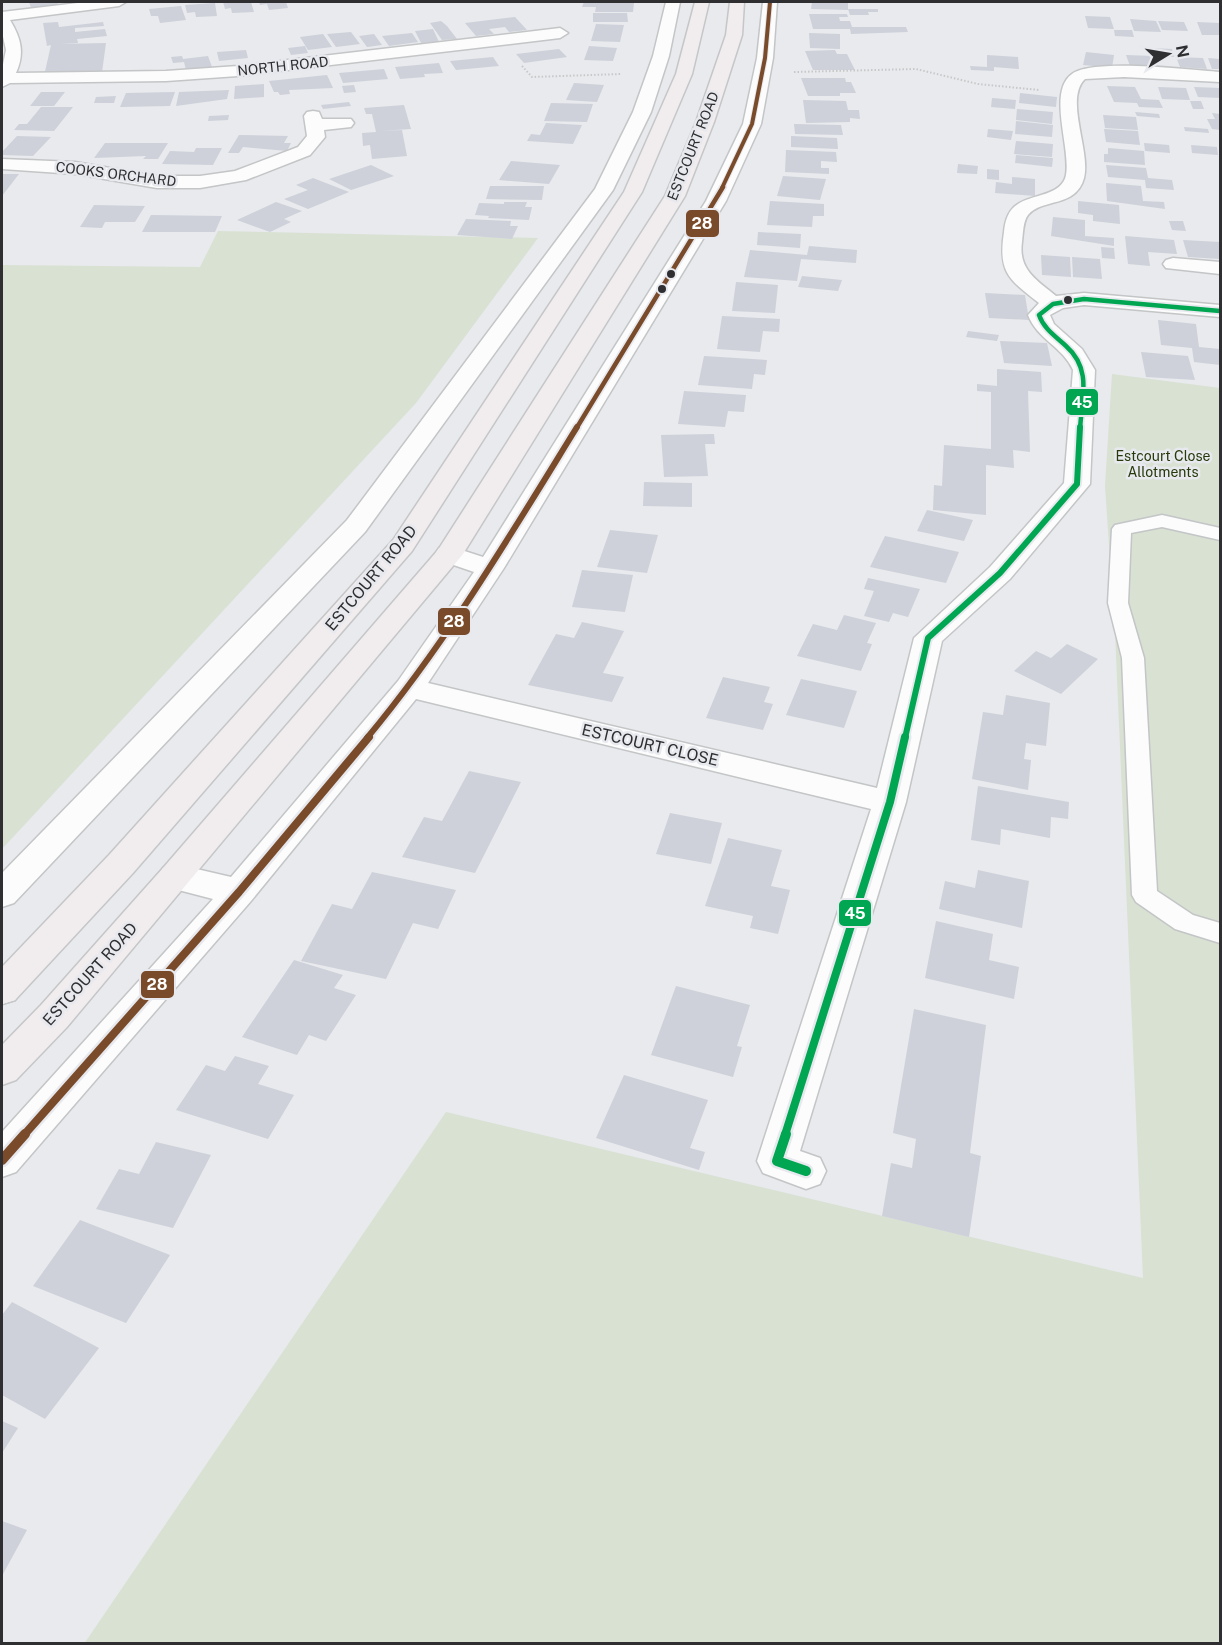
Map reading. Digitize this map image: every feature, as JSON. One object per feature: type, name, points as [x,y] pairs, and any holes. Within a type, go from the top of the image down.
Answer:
[{"type":"main road","name":"ESTCOURT ROAD","points":[[2,990],[122,864],[403,545],[633,192],[684,74],[702,2]]},
{"type":"main road","name":"ESTCOURT ROAD","points":[[2,1069],[54,1016],[175,877],[449,554],[675,196],[705,122],[734,35],[737,2]]},
{"type":"street","points":[[2,79],[15,49],[13,36],[2,17],[119,2]]},
{"type":"street","points":[[2,894],[356,526],[603,190],[642,112],[655,73],[673,2]]},
{"type":"street","points":[[2,1160],[239,892],[409,688],[490,568],[716,201],[752,124],[763,73],[770,2]]},
{"type":"street","name":"NORTH ROAD","points":[[2,79],[166,76],[238,71],[560,33]]},
{"type":"street","points":[[1053,304],[1014,268],[1011,259],[1012,246],[1016,218],[1023,209],[1066,190],[1073,184],[1076,152],[1070,122],[1071,87],[1074,79],[1081,74],[1093,72],[1221,77]]},
{"type":"street","points":[[642,112],[668,114]]},
{"type":"street","name":"COOKS ORCHARD","points":[[2,164],[75,168],[157,182],[200,182],[239,176],[304,151],[316,137],[314,120],[345,123]]},
{"type":"street","points":[[1173,264],[1221,268]]},
{"type":"street","points":[[779,1164],[890,802],[928,638],[1000,573],[1077,484],[1084,370],[1081,360],[1074,351],[1040,320],[1039,315],[1042,310],[1053,304],[1084,299],[1221,311]]},
{"type":"street","points":[[449,554],[490,568]]},
{"type":"street","name":"ESTCOURT CLOSE","points":[[409,688],[890,802]]},
{"type":"street","points":[[175,877],[239,892]]},
{"type":"lane","points":[[1221,534],[1162,521],[1122,529],[1118,603],[1133,658],[1145,895],[1184,922],[1221,933]]},
{"type":"path","points":[[763,73],[916,69],[999,87],[1037,90],[1071,87]]},
{"type":"path","points":[[532,77],[655,73]]},
{"type":"green space","points":[[218,231],[538,238],[416,403],[2,849],[2,265],[200,267]]},
{"type":"green space","name":"Estcourt Close Allotments","points":[[1112,374],[1220,388],[1220,1643],[84,1644],[446,1112],[1143,1278],[1115,632],[1105,486]]},
{"type":"building","points":[[29,2],[57,2],[59,5],[31,8]]},
{"type":"building","points":[[223,2],[251,2],[254,12],[232,13],[231,8],[225,9]]},
{"type":"building","points":[[259,2],[286,2],[288,8],[269,10],[267,4],[260,5]]},
{"type":"building","points":[[584,2],[634,3],[633,12],[595,12],[596,7],[582,7]]},
{"type":"building","points":[[812,2],[848,2],[848,10],[811,9]]},
{"type":"building","points":[[215,3],[217,16],[196,17],[195,12],[187,13],[185,5]]},
{"type":"building","points":[[181,6],[186,20],[160,23],[158,16],[151,16],[149,9]]},
{"type":"building","points":[[848,9],[878,9],[878,12],[868,12],[869,15],[850,15]]},
{"type":"building","points":[[593,13],[627,13],[628,22],[593,22]]},
{"type":"building","points":[[809,14],[847,14],[848,17],[839,17],[840,21],[850,21],[852,27],[906,27],[908,32],[851,34],[850,29],[813,29]]},
{"type":"building","points":[[1085,16],[1110,17],[1114,29],[1088,28]]},
{"type":"building","points":[[515,17],[527,30],[509,32],[505,27],[489,29],[494,34],[476,36],[465,23]]},
{"type":"building","points":[[1130,19],[1156,21],[1161,32],[1134,31]]},
{"type":"building","points":[[441,21],[457,39],[442,40],[430,23]]},
{"type":"building","points":[[1158,21],[1184,22],[1188,31],[1162,30]]},
{"type":"building","points":[[58,22],[59,27],[103,22],[104,26],[75,28],[75,32],[105,29],[107,36],[77,39],[78,43],[60,44],[106,43],[102,72],[44,76],[51,45],[47,46],[43,23]]},
{"type":"building","points":[[1197,22],[1220,23],[1220,35],[1202,35]]},
{"type":"building","points":[[596,24],[624,25],[620,42],[591,41]]},
{"type":"building","points":[[433,29],[439,42],[421,43],[415,31]]},
{"type":"building","points":[[1114,30],[1132,30],[1134,37],[1115,36]]},
{"type":"building","points":[[351,32],[360,44],[336,47],[327,34]]},
{"type":"building","points":[[412,33],[418,42],[389,46],[382,36]]},
{"type":"building","points":[[809,33],[840,34],[840,49],[810,48]]},
{"type":"building","points":[[323,34],[332,47],[308,50],[300,37]]},
{"type":"building","points":[[374,34],[382,45],[367,47],[359,36]]},
{"type":"building","points":[[305,46],[308,53],[291,55],[288,48]]},
{"type":"building","points":[[589,46],[617,48],[613,61],[584,60]]},
{"type":"building","points":[[1151,48],[1172,49],[1174,57],[1154,56]]},
{"type":"building","points":[[559,49],[567,57],[524,63],[516,54]]},
{"type":"building","points":[[246,50],[248,58],[219,61],[217,52]]},
{"type":"building","points":[[835,50],[837,54],[847,54],[855,70],[813,70],[805,51]]},
{"type":"building","points":[[1086,52],[1114,55],[1112,68],[1083,65]]},
{"type":"building","points":[[987,55],[1018,57],[1019,69],[994,67],[994,71],[971,70],[970,66],[987,67]]},
{"type":"building","points":[[1126,55],[1153,56],[1158,67],[1130,66]]},
{"type":"building","points":[[182,56],[183,59],[208,56],[212,67],[186,70],[184,62],[173,63],[171,57]]},
{"type":"building","points":[[493,57],[499,66],[456,70],[450,61]]},
{"type":"building","points":[[1176,57],[1203,58],[1207,69],[1180,67]]},
{"type":"building","points":[[1208,58],[1220,59],[1220,69],[1212,69]]},
{"type":"building","points":[[439,63],[443,73],[424,74],[425,77],[400,79],[395,67]]},
{"type":"building","points":[[384,69],[388,79],[343,83],[339,73]]},
{"type":"building","points":[[327,75],[333,88],[289,90],[290,94],[280,95],[274,92],[269,81]]},
{"type":"building","points":[[801,78],[845,78],[846,82],[851,82],[856,93],[840,93],[840,96],[808,96]]},
{"type":"building","points":[[574,83],[604,85],[597,102],[566,100]]},
{"type":"building","points":[[264,84],[264,97],[234,99],[235,86]]},
{"type":"building","points":[[354,85],[356,92],[344,93],[342,86]]},
{"type":"building","points":[[1107,86],[1135,87],[1141,99],[1159,100],[1163,108],[1139,107],[1137,103],[1114,102]]},
{"type":"building","points":[[1158,87],[1186,88],[1190,100],[1162,99]]},
{"type":"building","points":[[1194,87],[1220,88],[1220,98],[1198,97]]},
{"type":"building","points":[[229,90],[227,99],[176,106],[179,92]]},
{"type":"building","points":[[41,92],[65,92],[54,106],[30,106]]},
{"type":"building","points":[[175,92],[170,106],[120,107],[126,93]]},
{"type":"building","points":[[1020,93],[1057,97],[1056,107],[1019,103]]},
{"type":"building","points":[[116,96],[114,103],[94,103],[96,97]]},
{"type":"building","points":[[992,98],[1016,100],[1015,109],[991,107]]},
{"type":"building","points":[[803,100],[846,101],[848,110],[859,110],[860,119],[850,118],[850,122],[806,123]]},
{"type":"building","points":[[1190,101],[1201,101],[1204,109],[1193,109]]},
{"type":"building","points":[[349,102],[351,106],[323,109],[321,105]]},
{"type":"building","points":[[551,103],[593,104],[587,122],[544,121]]},
{"type":"building","points":[[404,105],[411,129],[380,131],[402,130],[407,156],[372,159],[370,145],[363,146],[362,133],[376,132],[372,114],[366,114],[364,108]]},
{"type":"building","points":[[41,107],[73,107],[54,131],[14,130],[19,124],[27,124]]},
{"type":"building","points":[[1017,109],[1053,112],[1052,124],[1016,120]]},
{"type":"building","points":[[1135,112],[1159,114],[1160,118],[1137,116]]},
{"type":"building","points":[[1212,113],[1220,114],[1220,130],[1212,129],[1207,119],[1215,119]]},
{"type":"building","points":[[229,115],[228,120],[208,121],[209,116]]},
{"type":"building","points":[[1103,115],[1136,117],[1138,130],[1105,128]]},
{"type":"building","points":[[1016,121],[1053,125],[1052,137],[1015,134]]},
{"type":"building","points":[[546,123],[582,125],[573,144],[527,141],[531,134],[540,135]]},
{"type":"building","points":[[794,124],[841,125],[843,135],[795,134]]},
{"type":"building","points":[[1184,127],[1208,129],[1209,133],[1185,131]]},
{"type":"building","points":[[988,129],[1013,131],[1011,140],[987,137]]},
{"type":"building","points":[[1104,129],[1138,131],[1140,145],[1106,142]]},
{"type":"building","points":[[239,135],[288,136],[284,143],[291,143],[287,151],[243,147],[239,153],[228,153]]},
{"type":"building","points":[[17,136],[51,137],[33,156],[2,155],[2,152]]},
{"type":"building","points":[[791,136],[837,138],[838,149],[791,147]]},
{"type":"building","points":[[1016,141],[1053,144],[1052,157],[1014,154]]},
{"type":"building","points":[[105,143],[168,143],[158,159],[143,159],[146,156],[94,158]]},
{"type":"building","points":[[1144,143],[1169,145],[1170,153],[1145,151]]},
{"type":"building","points":[[1191,145],[1217,147],[1218,155],[1192,153]]},
{"type":"building","points":[[196,148],[222,148],[213,165],[162,164],[170,151],[194,152]]},
{"type":"building","points":[[1108,148],[1144,151],[1145,165],[1104,162],[1104,154],[1108,154]]},
{"type":"building","points":[[786,150],[836,152],[837,162],[821,161],[821,168],[829,168],[829,174],[785,172]]},
{"type":"building","points":[[1016,155],[1053,158],[1052,167],[1015,163]]},
{"type":"building","points":[[511,161],[560,165],[549,184],[499,180]]},
{"type":"building","points":[[958,164],[978,166],[977,174],[957,173]]},
{"type":"building","points":[[371,165],[394,176],[351,190],[329,179]]},
{"type":"building","points":[[1106,165],[1146,168],[1148,178],[1172,180],[1174,190],[1146,188],[1145,180],[1108,177]]},
{"type":"building","points":[[987,169],[999,170],[999,180],[987,179]]},
{"type":"building","points":[[2,174],[19,174],[2,196]]},
{"type":"building","points":[[783,176],[826,179],[820,200],[777,196]]},
{"type":"building","points":[[1012,177],[1035,179],[1035,196],[995,193],[996,182],[1012,184]]},
{"type":"building","points":[[313,178],[349,192],[308,209],[284,199],[308,190],[296,185]]},
{"type":"building","points":[[1106,183],[1141,186],[1143,201],[1164,202],[1165,209],[1107,201]]},
{"type":"building","points":[[490,186],[544,186],[542,200],[486,199]]},
{"type":"building","points":[[770,201],[824,204],[824,216],[813,216],[812,227],[767,225]]},
{"type":"building","points":[[1078,201],[1119,205],[1120,224],[1093,221],[1093,215],[1078,213]]},
{"type":"building","points":[[276,202],[302,211],[284,219],[291,222],[270,232],[237,220]]},
{"type":"building","points":[[504,202],[527,202],[525,207],[532,207],[529,220],[475,215],[479,203],[504,204]]},
{"type":"building","points":[[94,205],[145,206],[135,222],[105,222],[102,228],[80,227]]},
{"type":"building","points":[[151,215],[222,216],[215,232],[142,232]]},
{"type":"building","points":[[1053,217],[1085,220],[1085,236],[1114,238],[1114,246],[1051,236]]},
{"type":"building","points":[[466,219],[511,221],[510,226],[518,226],[512,239],[457,235]]},
{"type":"building","points":[[1169,221],[1183,221],[1186,231],[1172,230]]},
{"type":"building","points":[[758,232],[801,234],[800,248],[757,245]]},
{"type":"building","points":[[1125,236],[1174,240],[1177,254],[1148,252],[1150,266],[1128,264]]},
{"type":"building","points":[[1183,240],[1220,242],[1220,259],[1188,257]]},
{"type":"building","points":[[809,246],[857,250],[856,263],[801,259],[797,281],[744,277],[750,250],[807,255]]},
{"type":"building","points":[[1101,247],[1114,248],[1115,259],[1102,258]]},
{"type":"building","points":[[1041,255],[1070,257],[1071,277],[1042,275]]},
{"type":"building","points":[[1072,257],[1100,259],[1102,279],[1073,277]]},
{"type":"building","points":[[802,276],[842,280],[838,291],[798,287]]},
{"type":"building","points":[[736,282],[778,285],[775,313],[732,311]]},
{"type":"building","points":[[985,293],[1025,295],[1029,320],[989,318]]},
{"type":"building","points":[[722,316],[780,319],[779,332],[763,331],[760,352],[717,349]]},
{"type":"building","points":[[1158,320],[1196,324],[1199,347],[1220,349],[1220,365],[1194,362],[1192,348],[1161,345]]},
{"type":"building","points":[[968,331],[999,335],[997,341],[966,337]]},
{"type":"building","points":[[1000,341],[1047,343],[1052,366],[1004,363]]},
{"type":"building","points":[[1141,352],[1188,356],[1195,380],[1146,377]]},
{"type":"building","points":[[704,356],[767,360],[765,375],[754,374],[752,389],[698,385]]},
{"type":"building","points":[[997,369],[1041,372],[1042,392],[1028,391],[1030,452],[1013,450],[1014,468],[986,465],[986,515],[933,510],[934,485],[942,486],[944,445],[991,449],[991,392],[977,391],[977,384],[997,386]]},
{"type":"building","points":[[684,391],[746,395],[744,412],[728,411],[725,427],[678,424]]},
{"type":"building","points":[[714,434],[715,444],[705,444],[708,476],[664,477],[661,435]]},
{"type":"building","points":[[644,482],[692,483],[692,507],[643,506]]},
{"type":"building","points":[[927,510],[973,520],[964,541],[917,531]]},
{"type":"building","points":[[610,530],[658,535],[647,573],[597,567]]},
{"type":"building","points":[[885,536],[959,552],[946,583],[870,567]]},
{"type":"building","points":[[582,570],[633,575],[625,612],[572,607]]},
{"type":"building","points":[[868,578],[920,589],[908,617],[893,613],[889,622],[864,616],[874,591],[864,589]]},
{"type":"building","points":[[844,615],[876,623],[867,643],[872,644],[861,671],[797,656],[813,624],[837,630]]},
{"type":"building","points":[[582,622],[624,631],[603,673],[624,677],[612,702],[528,685],[556,634],[574,638]]},
{"type":"building","points":[[1067,644],[1098,659],[1061,694],[1014,671],[1036,651],[1051,658]]},
{"type":"building","points":[[723,677],[770,687],[764,702],[773,704],[763,730],[706,718]]},
{"type":"building","points":[[801,679],[857,691],[844,728],[786,715]]},
{"type":"building","points":[[1006,695],[1050,703],[1046,746],[1026,743],[1024,759],[1031,760],[1028,790],[972,779],[983,712],[1003,715]]},
{"type":"building","points":[[469,771],[521,782],[475,873],[402,857],[424,817],[442,821]]},
{"type":"building","points":[[978,786],[1069,802],[1068,819],[1051,817],[1050,838],[1001,829],[1000,845],[971,840]]},
{"type":"building","points":[[670,813],[722,823],[711,864],[656,854]]},
{"type":"building","points":[[728,838],[782,850],[771,886],[790,890],[778,934],[750,928],[753,916],[705,906]]},
{"type":"building","points":[[978,870],[1029,881],[1022,928],[939,909],[945,881],[975,888]]},
{"type":"building","points":[[372,872],[456,890],[438,929],[413,923],[386,979],[301,961],[332,904],[352,909]]},
{"type":"building","points":[[936,921],[993,934],[989,960],[1019,967],[1014,999],[925,978]]},
{"type":"building","points":[[294,960],[343,975],[334,988],[356,995],[326,1041],[309,1035],[297,1055],[242,1037]]},
{"type":"building","points":[[676,986],[750,1005],[737,1046],[742,1047],[733,1077],[651,1055]]},
{"type":"building","points":[[914,1009],[986,1025],[970,1153],[981,1156],[969,1237],[882,1216],[891,1163],[912,1168],[916,1139],[893,1133]]},
{"type":"building","points":[[235,1056],[269,1066],[258,1084],[294,1095],[268,1139],[176,1110],[206,1065],[225,1071]]},
{"type":"building","points":[[624,1075],[708,1100],[690,1148],[705,1152],[699,1170],[596,1138]]},
{"type":"building","points":[[156,1142],[211,1155],[173,1228],[96,1209],[119,1169],[139,1174]]},
{"type":"building","points":[[80,1220],[170,1255],[126,1323],[33,1286]]},
{"type":"building","points":[[12,1302],[99,1348],[45,1419],[2,1395],[2,1315]]},
{"type":"building","points":[[2,1421],[18,1428],[2,1453]]},
{"type":"building","points":[[2,1521],[27,1530],[2,1576]]},
{"type":"transit line","name":"28","points":[[2,1160],[239,892],[409,688],[490,568],[716,201],[752,124],[765,58],[770,2]]},
{"type":"transit line","name":"45","points":[[806,1171],[777,1161],[890,802],[928,638],[1000,573],[1077,484],[1084,370],[1074,353],[1047,329],[1039,315],[1047,306],[1084,299],[1220,311]]}]
